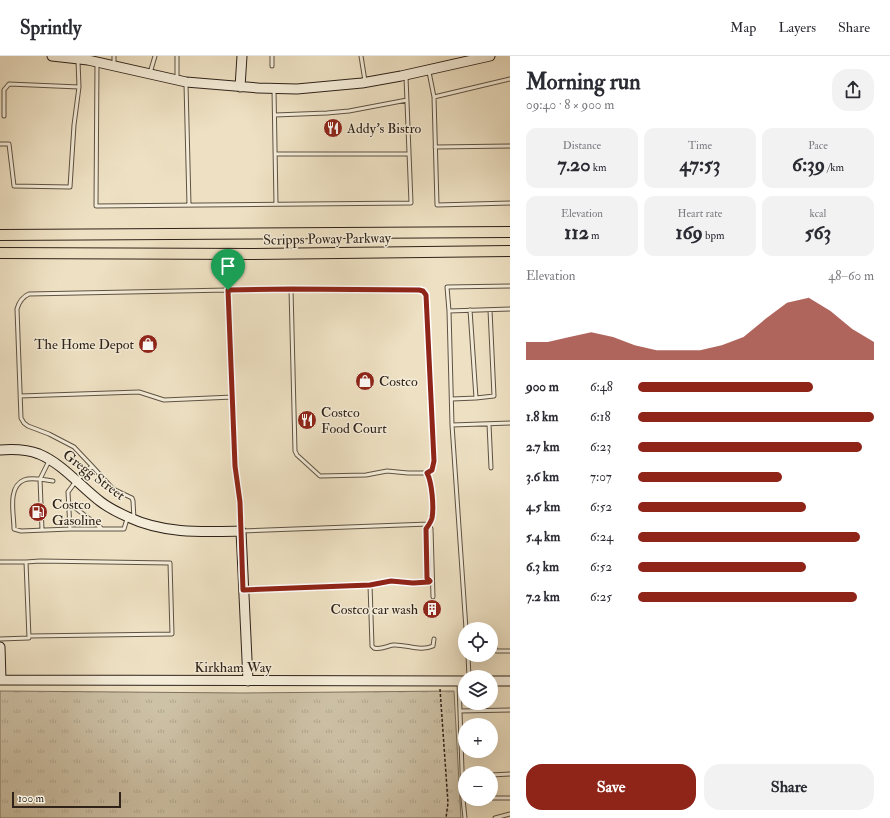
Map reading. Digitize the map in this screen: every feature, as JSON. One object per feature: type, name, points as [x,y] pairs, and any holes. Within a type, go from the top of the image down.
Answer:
[{"type":"main road","name":"Scripps Poway Parkway","points":[[0,235],[510,232]]},
{"type":"main road","name":"Scripps Poway Parkway","points":[[0,253],[251,254],[510,251]]},
{"type":"street","points":[[52,56],[97,62],[186,82],[274,89],[319,88],[365,83],[428,70],[467,58],[490,56]]},
{"type":"street","points":[[240,87],[242,56]]},
{"type":"street","name":"Gregg Street","points":[[0,450],[15,449],[27,451],[49,459],[102,503],[131,519],[176,531],[241,531]]},
{"type":"street","points":[[241,531],[248,681]]},
{"type":"street","points":[[0,647],[1,680]]},
{"type":"street","name":"Kirkham Way","points":[[1,680],[458,681]]},
{"type":"street","points":[[498,681],[510,680]]},
{"type":"lane","points":[[114,56],[114,66]]},
{"type":"lane","points":[[150,74],[155,56]]},
{"type":"lane","points":[[177,56],[177,80]]},
{"type":"lane","points":[[272,56],[272,66]]},
{"type":"lane","points":[[361,56],[365,83]]},
{"type":"lane","points":[[0,144],[9,144],[14,186],[70,187],[74,125],[79,87],[77,59]]},
{"type":"lane","points":[[97,62],[96,206],[411,203],[406,75]]},
{"type":"lane","points":[[428,70],[434,97],[437,205],[510,203]]},
{"type":"lane","points":[[434,97],[510,79]]},
{"type":"lane","points":[[186,82],[188,205]]},
{"type":"lane","points":[[4,116],[4,90],[9,84],[79,87]]},
{"type":"lane","points":[[274,89],[276,204]]},
{"type":"lane","points":[[275,115],[349,111],[407,100]]},
{"type":"lane","points":[[435,147],[510,146]]},
{"type":"lane","points":[[276,154],[409,154]]},
{"type":"lane","points":[[466,622],[452,425],[447,287],[510,286]]},
{"type":"lane","points":[[53,481],[40,479],[25,480],[16,486],[13,494],[14,528],[21,531],[101,528],[124,529],[131,519],[132,498],[113,489],[74,447],[24,423],[21,418],[17,309],[18,303],[29,294],[291,289],[423,291],[426,295],[434,461],[432,470],[427,473],[408,474],[387,471],[366,475],[320,476],[297,455],[295,451],[291,289]]},
{"type":"lane","points":[[228,290],[235,466],[240,502],[241,531],[429,524]]},
{"type":"lane","points":[[449,311],[510,309]]},
{"type":"lane","points":[[470,310],[476,398]]},
{"type":"lane","points":[[452,398],[494,396],[490,310]]},
{"type":"lane","points":[[20,396],[140,392],[164,400],[233,397]]},
{"type":"lane","points":[[452,425],[510,423]]},
{"type":"lane","points":[[489,424],[491,468]]},
{"type":"lane","points":[[42,530],[40,479],[49,459]]},
{"type":"lane","points":[[70,529],[68,492],[76,481],[92,466]]},
{"type":"lane","points":[[427,473],[430,481],[432,513],[429,524],[431,529],[432,597]]},
{"type":"lane","points":[[69,504],[101,528]]},
{"type":"lane","points":[[0,562],[40,561],[170,563],[172,634],[29,636],[29,638],[0,639]]},
{"type":"lane","points":[[26,562],[29,636]]},
{"type":"lane","points":[[243,590],[370,585],[391,581],[413,583],[431,582]]},
{"type":"lane","points":[[370,585],[372,646],[374,648],[377,649],[394,645],[427,648],[432,646],[434,639]]},
{"type":"lane","points":[[498,651],[510,651]]},
{"type":"lane","points":[[463,766],[460,711],[510,710]]},
{"type":"lane","points":[[498,775],[510,774]]},
{"type":"lane","points":[[498,798],[510,798]]},
{"type":"lane","points":[[464,806],[465,818]]},
{"type":"lane","points":[[495,818],[510,814]]},
{"type":"path","points":[[439,681],[448,803],[446,818]]},
{"type":"green space","points":[[0,691],[242,693],[454,691],[458,766],[458,806],[460,806],[461,818],[0,818]]},
{"type":"place","name":"Addy's Bistro","points":[[333,128]]},
{"type":"place","name":"The Home Depot","points":[[148,344]]},
{"type":"place","name":"Costco","points":[[365,381]]},
{"type":"place","name":"Costco Food Court","points":[[307,420]]},
{"type":"place","name":"Costco Gasoline","points":[[38,512]]},
{"type":"place","name":"Costco car wash","points":[[432,609]]},
{"type":"route","points":[[228,290],[419,290],[423,291],[426,295],[434,461],[432,470],[427,473],[430,481],[432,513],[426,529],[427,578],[430,581],[429,582],[413,583],[391,581],[370,585],[243,590],[240,502],[235,466],[228,290]]}]
